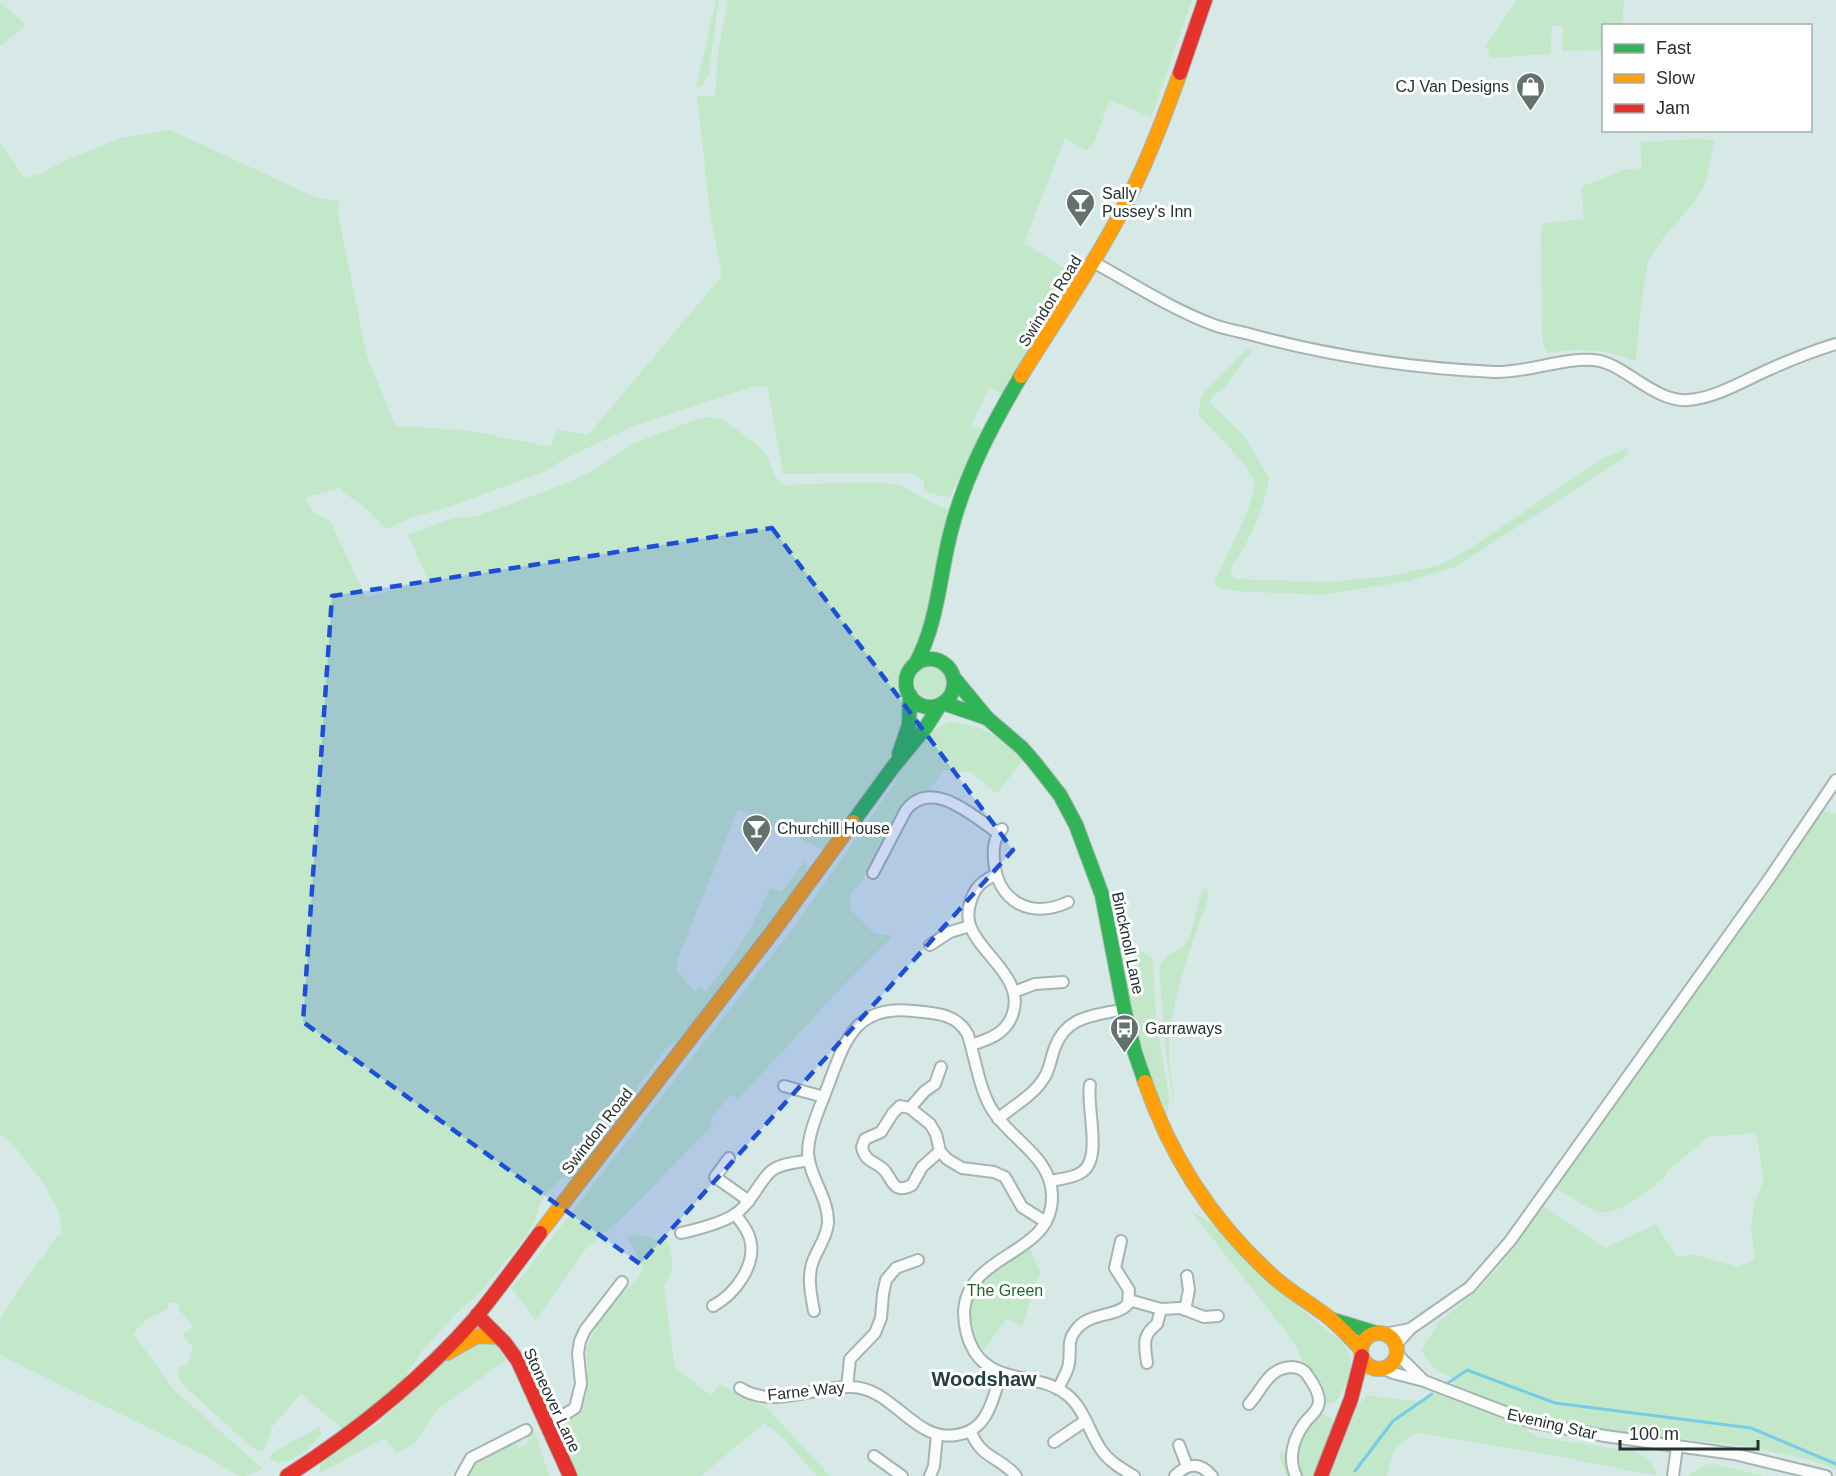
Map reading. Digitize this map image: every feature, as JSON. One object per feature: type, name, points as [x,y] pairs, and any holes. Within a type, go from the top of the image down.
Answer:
[{"type":"main road","name":"Swindon Road","points":[[915,665],[935,621],[952,524],[978,456],[1005,405],[1118,220],[1140,174],[1205,0]]},
{"type":"main road","name":"Swindon Road","points":[[935,621],[946,664]]},
{"type":"main road","points":[[933,660],[946,664],[954,678],[953,691],[941,704],[921,705],[910,695],[907,681],[910,670],[915,665],[933,660]]},
{"type":"main road","name":"Bincknoll Lane","points":[[954,678],[987,718],[1022,748],[1039,768],[1060,795],[1076,825],[1102,895],[1135,1053],[1154,1108],[1174,1151],[1198,1191],[1248,1253],[1278,1281],[1331,1319],[1361,1352]]},
{"type":"main road","name":"Swindon Road","points":[[892,767],[903,746],[909,726],[910,695]]},
{"type":"main road","name":"Swindon Road","points":[[287,1476],[365,1424],[435,1360],[477,1315],[774,930],[892,767],[911,747],[941,704]]},
{"type":"main road","name":"Bincknoll Lane","points":[[941,704],[987,718]]},
{"type":"main road","name":"Stoneover Lane","points":[[477,1315],[500,1337],[518,1361],[570,1476]]},
{"type":"main road","name":"Bincknoll Lane","points":[[1331,1319],[1380,1334]]},
{"type":"main road","points":[[1321,1476],[1351,1399],[1361,1352],[1367,1338],[1380,1334],[1392,1338],[1397,1350],[1394,1362],[1381,1369],[1351,1399]]},
{"type":"main road","points":[[435,1360],[474,1337],[483,1335],[500,1337]]},
{"type":"main road","points":[[1361,1352],[1367,1365],[1381,1369]]},
{"type":"street","points":[[1093,262],[1201,319],[1280,343],[1414,367],[1495,372],[1599,360],[1649,388],[1677,399],[1686,400],[1710,395],[1791,360],[1836,344]]},
{"type":"street","points":[[1397,1350],[1410,1329],[1470,1287],[1510,1241],[1762,888],[1836,780]]},
{"type":"street","points":[[873,873],[906,810],[921,798],[931,796],[942,798],[1000,830],[993,848],[996,875],[1004,891],[1023,906],[1047,910],[1068,902]]},
{"type":"street","points":[[971,1045],[995,1036],[1005,1028],[1014,1009],[1014,992],[970,926],[970,904],[975,889],[987,878],[996,875]]},
{"type":"street","points":[[930,945],[950,932],[970,926]]},
{"type":"street","points":[[1014,992],[1035,984],[1063,982]]},
{"type":"street","points":[[814,1311],[810,1274],[828,1223],[825,1206],[809,1160],[810,1142],[844,1042],[855,1027],[871,1016],[897,1009],[949,1017],[962,1025],[968,1035],[987,1099],[998,1119],[1037,1159],[1050,1182],[1052,1201],[1046,1222],[1028,1243],[985,1270],[975,1281],[967,1298],[965,1322],[971,1344],[983,1362],[1001,1373],[1058,1389],[1074,1400],[1116,1471],[1134,1476]]},
{"type":"street","points":[[998,1119],[1032,1092],[1044,1078],[1058,1040],[1067,1026],[1083,1018],[1124,1009]]},
{"type":"street","points":[[910,1108],[925,1091],[935,1084],[941,1067]]},
{"type":"street","points":[[1050,1182],[1081,1173],[1090,1162],[1093,1144],[1090,1085]]},
{"type":"street","points":[[784,1086],[824,1097]]},
{"type":"street","points":[[940,1151],[926,1163],[912,1185],[906,1188],[893,1184],[884,1169],[864,1155],[862,1147],[865,1139],[881,1132],[892,1113],[900,1106],[910,1108],[933,1129],[940,1151],[951,1163],[962,1168],[994,1172],[1005,1177],[1022,1207],[1046,1222]]},
{"type":"street","points":[[729,1158],[715,1177],[749,1201]]},
{"type":"street","points":[[681,1233],[735,1215],[749,1201],[770,1172],[778,1167],[809,1160]]},
{"type":"street","points":[[713,1306],[728,1297],[743,1276],[751,1257],[750,1239],[735,1215]]},
{"type":"street","points":[[1058,1389],[1069,1365],[1070,1343],[1074,1332],[1088,1320],[1123,1308],[1129,1300],[1126,1284],[1115,1268],[1121,1241]]},
{"type":"street","points":[[848,1386],[850,1359],[871,1338],[881,1318],[883,1294],[891,1271],[900,1265],[918,1260]]},
{"type":"street","points":[[1185,1310],[1189,1290],[1187,1276]]},
{"type":"street","points":[[546,1423],[575,1408],[581,1384],[578,1353],[580,1341],[585,1330],[622,1282]]},
{"type":"street","points":[[1129,1300],[1161,1309],[1185,1310],[1204,1317],[1218,1316]]},
{"type":"street","points":[[1147,1364],[1146,1336],[1149,1330],[1157,1324],[1161,1309]]},
{"type":"street","points":[[1380,1334],[1410,1329]]},
{"type":"street","name":"Evening Star","points":[[1397,1350],[1425,1381]]},
{"type":"street","points":[[1249,1404],[1264,1382],[1279,1371],[1290,1367],[1307,1373],[1319,1400],[1317,1408],[1299,1432],[1292,1449],[1291,1457],[1296,1476]]},
{"type":"street","name":"Evening Star","points":[[1381,1369],[1425,1381],[1531,1422],[1605,1436],[1734,1454],[1826,1476]]},
{"type":"street","points":[[930,1476],[934,1466],[937,1435],[949,1436],[971,1432],[986,1417],[1001,1373]]},
{"type":"street","name":"Farne Way","points":[[740,1388],[755,1396],[774,1398],[848,1386],[859,1387],[874,1393],[919,1426],[937,1435]]},
{"type":"street","points":[[1054,1442],[1086,1421]]},
{"type":"street","points":[[971,1432],[985,1453],[1005,1465],[1016,1476]]},
{"type":"street","points":[[461,1476],[471,1458],[523,1435]]},
{"type":"street","points":[[1179,1445],[1187,1466]]},
{"type":"street","points":[[1673,1476],[1677,1446]]},
{"type":"street","points":[[874,1456],[902,1476]]},
{"type":"street","points":[[1175,1476],[1187,1466],[1199,1466],[1212,1476]]},
{"type":"highlighted area","points":[[772,528],[1013,850],[640,1264],[303,1022],[332,596]]},
{"type":"green space","points":[[716,0],[719,0],[708,76],[701,86],[696,87]]},
{"type":"green space","points":[[728,0],[1192,0],[1151,117],[1110,100],[1093,144],[1087,151],[1065,138],[1024,243],[1075,275],[1002,394],[990,387],[970,427],[983,429],[950,497],[930,494],[924,489],[924,482],[913,473],[783,474],[768,388],[756,386],[633,426],[561,461],[544,472],[452,506],[413,517],[387,529],[340,488],[304,498],[314,513],[330,521],[366,597],[428,580],[408,535],[453,518],[477,516],[567,483],[594,470],[632,444],[700,418],[722,419],[755,443],[766,455],[777,480],[784,485],[863,482],[896,484],[948,509],[925,634],[900,675],[904,717],[891,756],[823,850],[738,809],[677,960],[676,970],[695,992],[699,987],[706,992],[749,929],[770,888],[781,892],[805,861],[807,866],[804,877],[684,1037],[668,1047],[639,1084],[631,1104],[572,1180],[562,1177],[542,1199],[527,1235],[477,1296],[461,1308],[422,1351],[404,1379],[344,1430],[301,1394],[272,1427],[264,1450],[261,1452],[250,1446],[181,1383],[178,1376],[179,1366],[188,1363],[193,1347],[182,1335],[193,1327],[179,1309],[179,1303],[168,1303],[169,1309],[148,1318],[133,1333],[173,1389],[263,1469],[246,1476],[239,1476],[206,1456],[0,1355],[0,1320],[16,1293],[58,1235],[62,1235],[58,1211],[47,1190],[23,1157],[0,1134],[0,142],[24,178],[40,174],[71,158],[121,138],[170,130],[317,198],[339,201],[338,214],[367,357],[396,426],[467,430],[551,447],[557,430],[588,435],[722,276],[710,214],[697,96],[715,96],[718,54]]},
{"type":"green space","points":[[1517,0],[1624,0],[1622,24],[1602,24],[1602,50],[1562,51],[1563,26],[1552,26],[1550,54],[1492,58],[1489,56],[1488,48],[1484,49]]},
{"type":"green space","points":[[0,2],[26,25],[0,46]]},
{"type":"green space","points":[[1715,140],[1706,181],[1696,200],[1663,238],[1648,261],[1640,312],[1636,361],[1614,354],[1592,351],[1570,350],[1548,353],[1543,344],[1542,334],[1541,228],[1544,223],[1584,219],[1581,187],[1624,170],[1642,168],[1640,142]]},
{"type":"green space","points":[[1253,349],[1225,387],[1211,398],[1210,403],[1245,437],[1269,477],[1258,517],[1230,573],[1236,579],[1328,582],[1391,576],[1439,565],[1469,549],[1605,457],[1628,448],[1627,456],[1457,566],[1410,581],[1324,595],[1232,591],[1217,587],[1214,585],[1245,517],[1254,491],[1254,482],[1238,457],[1198,415],[1201,396],[1246,350]]},
{"type":"green space","points":[[931,666],[942,671],[947,682],[942,693],[931,698],[920,693],[915,682],[920,671]]},
{"type":"green space","points":[[953,721],[980,728],[994,735],[1022,761],[997,794],[970,772],[944,770],[926,794],[918,792],[906,800],[877,849],[862,881],[851,894],[849,902],[851,910],[875,934],[891,935],[889,940],[738,1099],[731,1094],[709,1121],[713,1125],[618,1222],[587,1247],[536,1320],[511,1288],[796,924],[896,781],[910,754],[936,729]]},
{"type":"green space","points":[[1822,811],[1836,814],[1836,1469],[1805,1459],[1747,1446],[1636,1434],[1524,1418],[1527,1431],[1538,1437],[1637,1452],[1651,1461],[1657,1476],[1551,1455],[1417,1433],[1395,1450],[1387,1476],[1330,1476],[1357,1407],[1367,1395],[1413,1401],[1428,1399],[1454,1384],[1453,1379],[1433,1367],[1421,1350],[1439,1322],[1482,1286],[1497,1269],[1544,1206],[1605,1248],[1656,1224],[1677,1257],[1693,1254],[1737,1267],[1755,1260],[1751,1228],[1754,1203],[1764,1179],[1756,1133],[1708,1137],[1666,1172],[1667,1175],[1652,1187],[1633,1201],[1613,1211],[1603,1213],[1595,1211],[1554,1188],[1721,953],[1754,912]]},
{"type":"green space","points":[[1207,887],[1209,896],[1183,971],[1173,1010],[1169,1054],[1173,1101],[1166,1054],[1159,966],[1168,955],[1182,947],[1190,936],[1202,890]]},
{"type":"green space","points":[[1127,947],[1148,954],[1153,961],[1156,1020],[1169,1097],[1167,1116],[1148,1076],[1120,959],[1122,950]]},
{"type":"green space","points":[[1190,1210],[1211,1223],[1259,1274],[1344,1344],[1350,1358],[1351,1368],[1343,1390],[1334,1403],[1329,1404],[1323,1401],[1303,1365],[1298,1350],[1283,1328]]},
{"type":"green space","points":[[627,1235],[644,1236],[669,1244],[673,1268],[664,1287],[675,1367],[711,1396],[720,1384],[766,1407],[830,1476],[817,1476],[781,1436],[764,1423],[701,1476],[579,1476],[558,1431],[560,1422],[583,1405],[587,1394],[587,1347],[604,1311],[637,1279],[643,1268]]},
{"type":"green space","name":"The Green","points":[[1028,1243],[1040,1272],[1022,1327],[1007,1318],[978,1357],[966,1329],[975,1282]]},
{"type":"green space","points":[[492,1342],[506,1360],[436,1410],[415,1443],[396,1453],[385,1438],[320,1473],[320,1462],[379,1423],[443,1363],[454,1356],[461,1355],[476,1343]]},
{"type":"green space","points":[[1318,1412],[1333,1419],[1316,1476],[1286,1476],[1279,1454],[1281,1451],[1284,1453],[1285,1462],[1290,1467],[1300,1442]]},
{"type":"green space","points":[[319,1427],[322,1434],[302,1453],[283,1462],[277,1463],[271,1459],[270,1456],[275,1451]]},
{"type":"green space","points":[[534,1429],[549,1476],[466,1476],[474,1464],[492,1451],[513,1441],[519,1448],[529,1443],[528,1435]]},
{"type":"green space","points":[[1714,1464],[1764,1476],[1688,1476],[1704,1465]]},
{"type":"waterway","points":[[1448,1383],[1467,1370],[1555,1403],[1751,1428],[1836,1464]]},
{"type":"waterway","points":[[1355,1471],[1393,1421],[1432,1394]]},
{"type":"traffic: fast","points":[[915,665],[934,614],[958,507],[991,430],[1021,376]]},
{"type":"traffic: fast","points":[[930,659],[947,666],[954,683],[947,700],[930,707],[913,700],[906,683],[913,666],[930,659]]},
{"type":"traffic: fast","points":[[954,678],[987,718],[1022,748],[1035,763],[1060,795],[1076,825],[1102,895],[1124,1009],[1145,1082]]},
{"type":"traffic: fast","points":[[899,754],[909,725],[910,695]]},
{"type":"traffic: fast","points":[[943,703],[987,718]]},
{"type":"traffic: fast","points":[[853,822],[926,727],[940,705]]},
{"type":"traffic: fast","points":[[1333,1320],[1376,1333]]},
{"type":"traffic: slow","points":[[1021,376],[1094,260],[1126,202],[1152,148],[1180,73]]},
{"type":"traffic: slow","points":[[540,1233],[774,930],[853,822]]},
{"type":"traffic: slow","points":[[1145,1082],[1168,1137],[1182,1163],[1197,1189],[1233,1236],[1276,1279],[1332,1320],[1361,1349]]},
{"type":"traffic: slow","points":[[1379,1333],[1392,1338],[1397,1351],[1392,1364],[1379,1369],[1366,1364],[1361,1351],[1366,1338],[1379,1333]]},
{"type":"traffic: slow","points":[[447,1353],[477,1336],[499,1337]]},
{"type":"traffic: jam","points":[[1180,73],[1205,0]]},
{"type":"traffic: jam","points":[[287,1476],[363,1423],[433,1362],[476,1317],[540,1233]]},
{"type":"traffic: jam","points":[[477,1315],[505,1343],[518,1361],[570,1476]]},
{"type":"traffic: jam","points":[[1321,1476],[1351,1399],[1362,1356]]},
{"type":"place","name":"CJ Van Designs","points":[[1530,112]]},
{"type":"place","name":"Sally Pussey's Inn","points":[[1081,228]]},
{"type":"place","name":"Churchill House","points":[[756,854]]},
{"type":"place","name":"Garraways","points":[[1124,1054]]},
{"type":"district","name":"Woodshaw","points":[[984,1379]]}]
